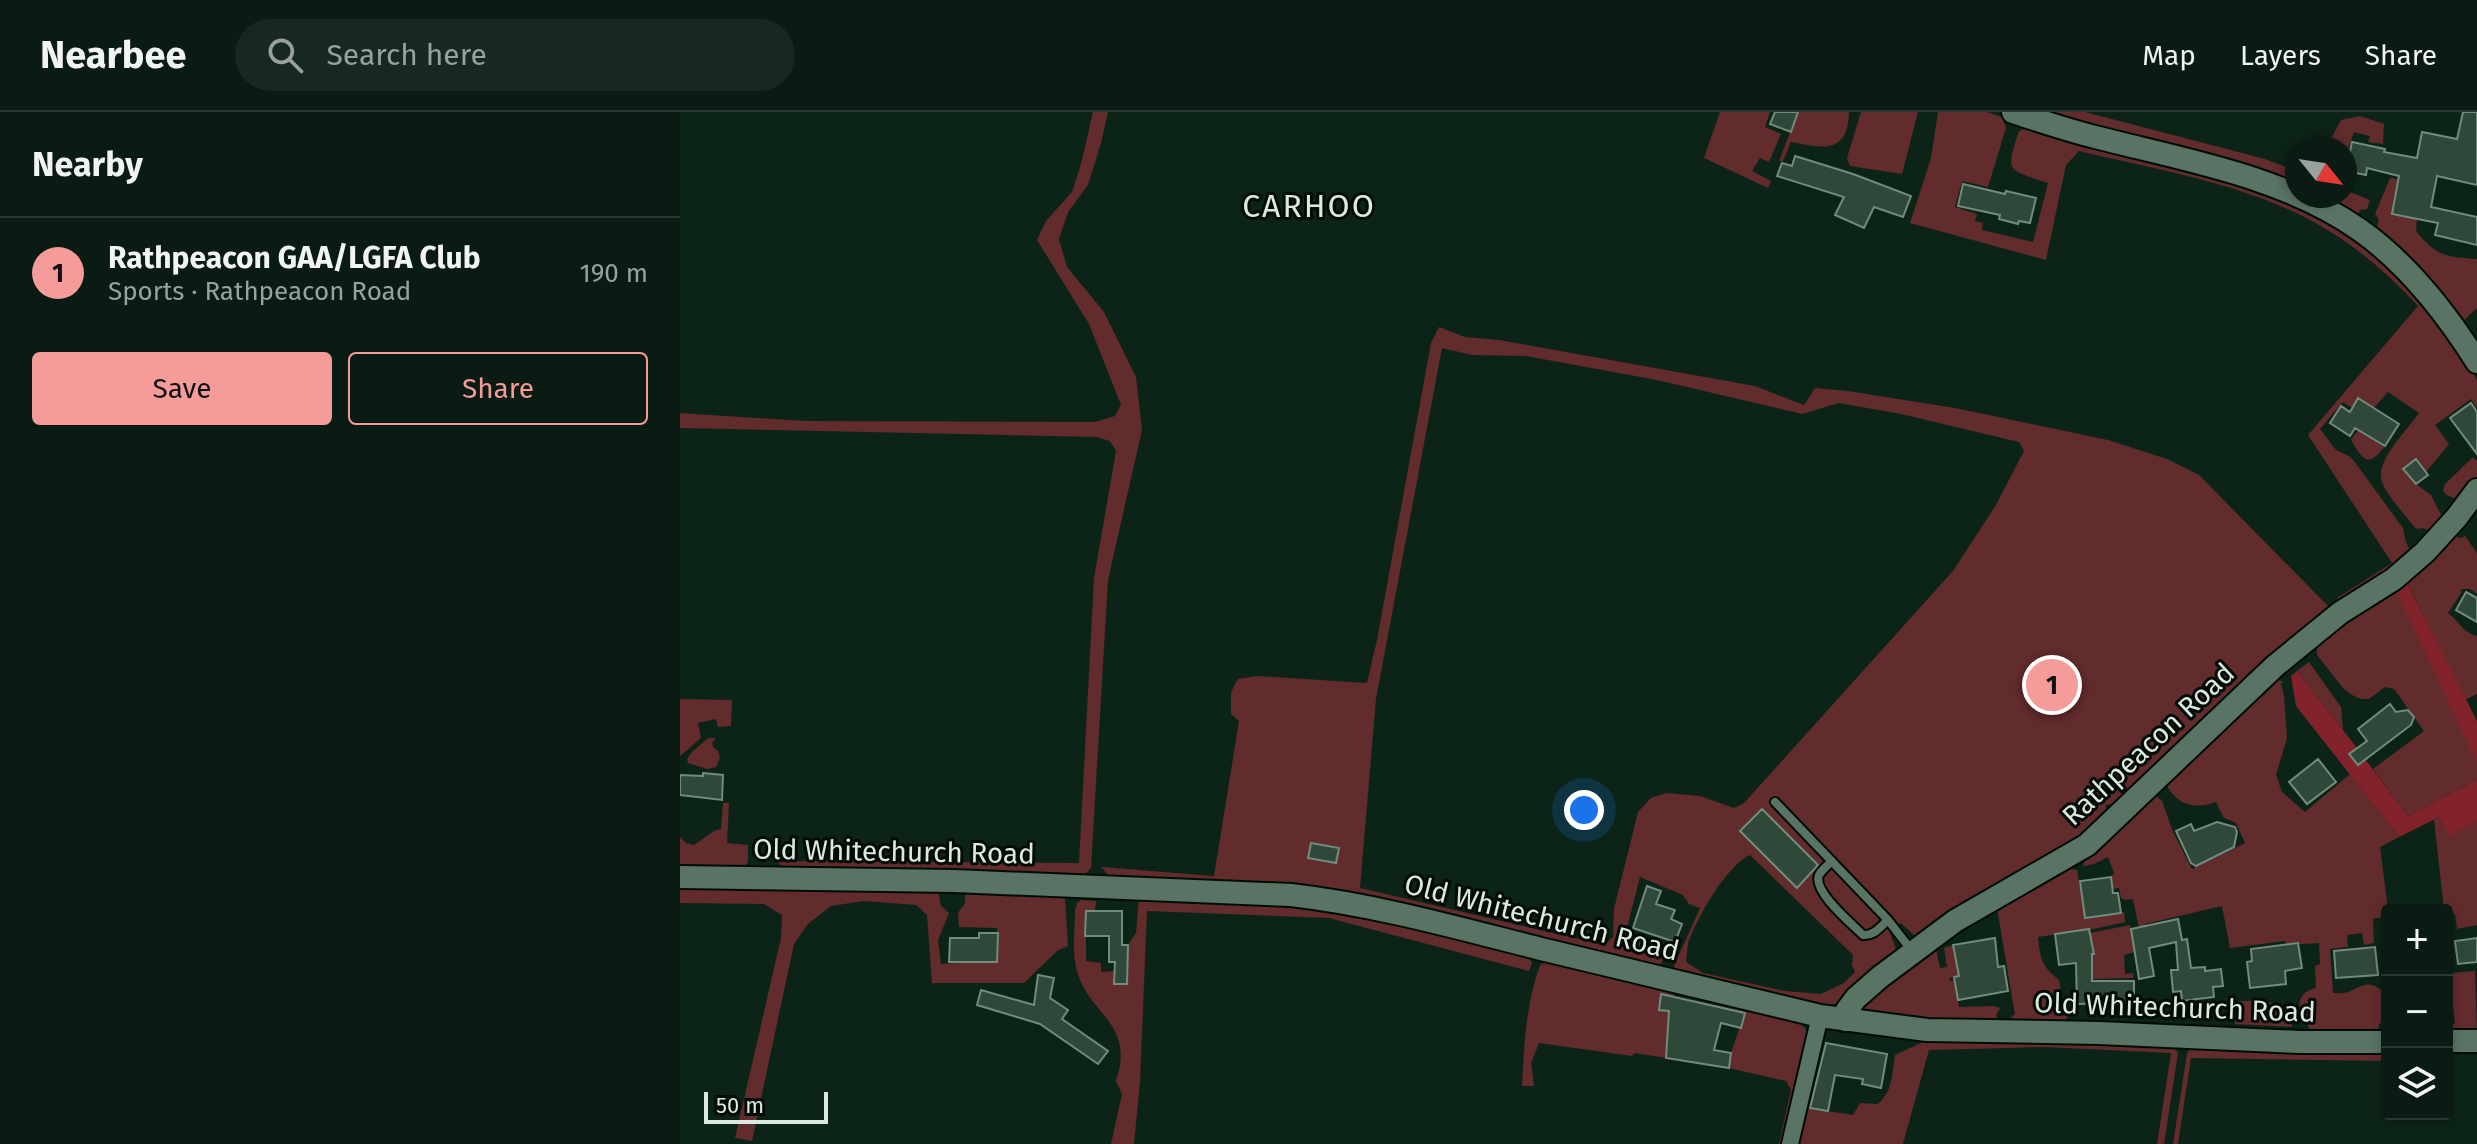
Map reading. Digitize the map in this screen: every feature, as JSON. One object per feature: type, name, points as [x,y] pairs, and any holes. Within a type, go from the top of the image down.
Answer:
[{"type":"street","points":[[2013,112],[2255,180],[2340,218],[2376,243],[2407,271],[2450,321],[2477,362]]},
{"type":"street","name":"Rathpeacon Road","points":[[1845,1020],[1847,1010],[1856,998],[1913,952],[1972,910],[2087,845],[2275,666],[2340,613],[2394,579],[2425,552],[2477,490]]},
{"type":"street","name":"Old Whitechurch Road","points":[[680,877],[1073,884],[1291,895],[1399,912],[1540,949],[1845,1020],[1927,1030],[2381,1042]]},
{"type":"street","points":[[1790,1144],[1820,1016]]},
{"type":"street","points":[[2453,1041],[2477,1041]]},
{"type":"lane","points":[[1775,802],[1888,920],[1913,952]]},
{"type":"lane","points":[[1832,861],[1819,874],[1821,892],[1863,935],[1875,932],[1888,920]]},
{"type":"shaded area","points":[[1093,112],[1108,112],[1101,143],[1088,185],[1068,212],[1059,239],[1067,267],[1104,312],[1136,377],[1142,430],[1108,580],[1091,868],[1083,877],[786,868],[776,862],[1079,863],[1094,578],[1116,451],[1110,441],[1096,437],[680,428],[680,413],[805,421],[1095,422],[1115,416],[1121,405],[1089,324],[1037,240],[1046,221],[1072,192]]},
{"type":"shaded area","points":[[1720,112],[1770,112],[1765,127],[1781,134],[1769,162],[1760,158],[1752,171],[1771,181],[1768,188],[1704,158]]},
{"type":"shaded area","points":[[1798,112],[1849,112],[1844,136],[1838,142],[1823,146],[1791,142],[1783,161],[1779,161]]},
{"type":"shaded area","points":[[1861,112],[1918,112],[1902,174],[1850,166],[1847,158]]},
{"type":"shaded area","points":[[1938,112],[1987,112],[2002,117],[2006,128],[1988,187],[1962,181],[1955,207],[1977,214],[1975,221],[1983,223],[1982,230],[2033,242],[2048,183],[2017,172],[2011,163],[2019,131],[2030,126],[2228,179],[2285,202],[2285,208],[2300,208],[2325,218],[2387,260],[2447,330],[2477,380],[2477,408],[2471,399],[2435,425],[2449,444],[2426,472],[2416,459],[2404,469],[2416,484],[2431,495],[2445,522],[2433,534],[2424,528],[2416,529],[2382,483],[2382,469],[2389,452],[2419,413],[2388,392],[2374,408],[2359,399],[2352,408],[2343,402],[2320,429],[2336,450],[2354,461],[2403,528],[2412,554],[2340,602],[2337,598],[2392,563],[2308,435],[2418,306],[2362,254],[2337,236],[2267,200],[2205,180],[2079,151],[2066,165],[2046,260],[1910,223],[1931,158]]},
{"type":"shaded area","points":[[2035,112],[2085,112],[2265,159],[2285,166],[2285,185]]},
{"type":"shaded area","points":[[2360,116],[2384,124],[2383,144],[2368,142],[2370,136],[2354,132],[2353,136],[2332,136],[2341,120]]},
{"type":"shaded area","points":[[2390,178],[2403,180],[2417,219],[2416,231],[2429,246],[2449,256],[2477,259],[2477,308],[2462,322],[2375,231],[2379,220],[2375,214]]},
{"type":"shaded area","points":[[2357,195],[2370,200],[2367,209],[2360,210],[2356,217],[2338,208],[2357,208]]},
{"type":"shaded area","points":[[1439,327],[1465,337],[1499,340],[1755,386],[1804,405],[1815,388],[1848,391],[1955,408],[2108,440],[2167,459],[2199,475],[2328,606],[2121,804],[2105,805],[2108,812],[2094,833],[1918,939],[1901,923],[1890,933],[1897,952],[1837,1003],[1825,1008],[1675,971],[1674,966],[1700,908],[1689,904],[1683,895],[1640,877],[1626,932],[1664,943],[1664,958],[1659,967],[1610,955],[1110,877],[1101,867],[1214,876],[1239,721],[1231,714],[1231,692],[1238,679],[1257,676],[1367,683],[1431,343]],"holes":[[[1442,348],[1472,355],[1526,356],[1657,380],[1802,414],[1839,403],[2019,442],[2024,451],[1996,505],[1953,571],[1744,803],[1734,808],[1700,796],[1666,793],[1651,798],[1638,812],[1614,909],[1613,937],[1604,945],[1360,888],[1376,699]],[[1750,855],[1853,955],[1855,972],[1844,983],[1821,994],[1785,991],[1703,973],[1686,962],[1688,943],[1705,907],[1731,870]]]},
{"type":"shaded area","points":[[2358,430],[2385,446],[2370,459],[2363,457],[2351,440]]},
{"type":"shaded area","points":[[2473,457],[2477,461],[2477,482],[2462,502],[2445,494],[2445,484]]},
{"type":"shaded area","points":[[2452,535],[2465,536],[2477,553],[2477,594],[2470,589],[2461,589],[2448,613],[2464,629],[2477,636],[2477,694],[2465,700],[2406,580],[2477,763],[2477,780],[2408,816],[2373,769],[2424,731],[2394,689],[2385,687],[2369,699],[2361,699],[2343,688],[2317,655],[2317,643]]},
{"type":"shaded area","points":[[2405,579],[2477,721],[2477,763],[2395,588]]},
{"type":"shaded area","points":[[2309,662],[2341,707],[2343,730],[2297,671]]},
{"type":"shaded area","points":[[2297,671],[2357,748],[2349,754],[2357,765],[2365,759],[2408,816],[2477,780],[2477,821],[2450,836],[2439,817],[2399,837],[2296,706],[2291,676]]},
{"type":"shaded area","points":[[2277,679],[2283,682],[2287,738],[2276,775],[2282,792],[2305,812],[2350,774],[2399,837],[2380,847],[2387,904],[2381,904],[2381,917],[2373,919],[2374,943],[2364,945],[2362,933],[2347,935],[2348,947],[2330,949],[2333,993],[2346,993],[2368,984],[2381,990],[2378,1032],[2315,1035],[2305,1022],[2300,1002],[2307,991],[2316,988],[2315,966],[2320,964],[2319,943],[2287,945],[2285,941],[2230,948],[2222,906],[2145,924],[2150,948],[2124,955],[2125,974],[2134,973],[2133,978],[2092,979],[2078,931],[2038,937],[2043,962],[2059,980],[2060,1015],[2068,1016],[2064,1024],[2014,1023],[1997,908],[1969,927],[1966,922],[2067,868],[2077,870],[2083,903],[2090,902],[2097,916],[2124,912],[2125,922],[2089,930],[2090,933],[2130,925],[2132,935],[2140,933],[2133,899],[2121,898],[2119,888],[2113,889],[2111,877],[2114,873],[2108,857],[2083,866],[2086,858],[2155,795],[2162,801],[2173,832],[2192,869],[2245,843],[2236,823],[2224,818],[2216,802],[2186,804],[2174,796],[2165,782]]},
{"type":"shaded area","points":[[680,699],[732,700],[731,726],[718,727],[716,719],[698,723],[701,738],[680,756]]},
{"type":"shaded area","points":[[708,738],[716,738],[712,743],[720,758],[716,767],[707,769],[688,763],[692,752]]},
{"type":"shaded area","points":[[723,803],[729,803],[727,843],[748,845],[748,862],[743,869],[680,867],[680,837],[694,845],[721,829]]},
{"type":"shaded area","points":[[2439,817],[2450,835],[2477,821],[2477,925],[2457,929],[2453,904],[2443,904],[2434,820]]},
{"type":"shaded area","points":[[680,885],[938,890],[941,906],[949,913],[938,940],[941,964],[997,961],[997,928],[959,927],[958,913],[968,891],[1057,892],[1065,898],[1068,946],[1057,951],[1024,983],[932,983],[927,915],[916,905],[864,901],[831,906],[808,924],[794,944],[752,1141],[735,1138],[781,938],[782,915],[764,904],[680,903]]},
{"type":"shaded area","points":[[1139,897],[1342,909],[1529,957],[1532,963],[1529,971],[1329,918],[1147,911],[1140,1082],[1134,1144],[1111,1144],[1122,1094],[1116,1081],[1120,1045],[1115,1031],[1082,984],[1076,967],[1075,910],[1081,900],[1096,901],[1095,911],[1086,911],[1086,961],[1101,963],[1101,972],[1114,971],[1115,984],[1127,984],[1128,945],[1136,933]]},
{"type":"shaded area","points":[[1935,944],[1940,968],[1947,967],[1944,948],[1953,945],[1983,972],[1949,978],[1950,981],[1955,980],[1959,1007],[2000,1008],[1996,1015],[1998,1021],[1961,1023],[1864,1012],[1863,1001]]},
{"type":"shaded area","points":[[1551,960],[1674,990],[1674,996],[1661,994],[1659,1009],[1672,1011],[1668,1023],[1666,1058],[1539,1043],[1531,1063],[1534,1086],[1522,1086],[1532,995],[1540,965]]},
{"type":"shaded area","points":[[2475,971],[2477,1034],[2453,1033],[2453,973]]},
{"type":"shaded area","points":[[1687,993],[1788,1018],[1807,1031],[1810,1039],[1784,1144],[1779,1144],[1791,1090],[1786,1081],[1729,1068],[1745,1012],[1687,997]]},
{"type":"shaded area","points":[[2259,1000],[2286,1011],[2292,1027],[2235,1024],[2233,1002]]},
{"type":"shaded area","points":[[1925,1041],[2173,1045],[2178,1053],[2164,1144],[2157,1144],[2171,1053],[2045,1047],[1929,1050],[1903,1144],[1797,1144],[1808,1100],[1807,1108],[1853,1115],[1860,1103],[1878,1104],[1889,1088],[1895,1055]]},
{"type":"shaded area","points":[[2191,1046],[2381,1050],[2381,1061],[2191,1058],[2178,1144],[2173,1144],[2187,1054]]},
{"type":"building","points":[[1775,112],[1798,112],[1791,132],[1770,124]]},
{"type":"building","points":[[2463,112],[2477,112],[2477,185],[2437,176],[2431,207],[2477,217],[2477,245],[2435,235],[2438,223],[2392,214],[2399,176],[2367,168],[2366,175],[2357,173],[2357,143],[2417,158],[2422,132],[2457,139]]},
{"type":"building","points":[[1795,156],[1911,196],[1903,217],[1874,207],[1864,228],[1835,215],[1844,197],[1777,176],[1782,163],[1792,166]]},
{"type":"building","points":[[1963,184],[2036,198],[2030,223],[2019,221],[2018,224],[1999,219],[2000,215],[1958,206]]},
{"type":"building","points":[[2358,398],[2399,424],[2385,446],[2355,428],[2350,436],[2330,423],[2341,406],[2350,412]]},
{"type":"building","points":[[2471,403],[2477,412],[2477,454],[2450,418]]},
{"type":"building","points":[[2416,459],[2428,475],[2416,484],[2403,469]]},
{"type":"building","points":[[2466,592],[2477,598],[2477,622],[2456,610]]},
{"type":"building","points":[[2390,704],[2396,712],[2408,710],[2414,717],[2411,725],[2358,765],[2349,754],[2367,741],[2358,729]]},
{"type":"building","points":[[2318,759],[2336,782],[2307,804],[2289,782]]},
{"type":"building","points":[[703,773],[723,775],[722,800],[680,795],[680,775],[703,776]]},
{"type":"building","points":[[1762,809],[1818,865],[1797,888],[1740,831]]},
{"type":"building","points":[[2217,822],[2235,827],[2234,847],[2196,866],[2191,863],[2176,831],[2191,824],[2194,831]]},
{"type":"building","points":[[1311,843],[1339,848],[1336,863],[1308,858]]},
{"type":"building","points":[[2111,877],[2113,893],[2118,893],[2121,913],[2085,918],[2080,881]]},
{"type":"building","points":[[1647,886],[1661,891],[1656,904],[1675,910],[1671,919],[1682,924],[1675,942],[1633,928]]},
{"type":"building","points":[[1086,911],[1122,911],[1122,945],[1128,945],[1127,984],[1114,984],[1115,962],[1109,962],[1109,936],[1085,936]]},
{"type":"building","points":[[2178,919],[2182,940],[2187,939],[2191,968],[2205,967],[2205,971],[2221,969],[2223,986],[2213,987],[2214,997],[2182,1001],[2181,991],[2173,992],[2171,970],[2178,970],[2176,942],[2149,948],[2154,976],[2139,979],[2131,929]]},
{"type":"building","points":[[2089,929],[2094,954],[2092,981],[2134,981],[2134,1003],[2077,1004],[2076,963],[2059,965],[2055,934]]},
{"type":"building","points":[[979,933],[998,933],[997,962],[949,962],[950,938],[979,938]]},
{"type":"building","points":[[1995,938],[1998,967],[2004,966],[2008,991],[1958,1000],[1954,977],[1959,976],[1953,945]]},
{"type":"building","points":[[2477,938],[2477,962],[2458,964],[2455,941]]},
{"type":"building","points":[[2298,943],[2302,968],[2285,971],[2286,984],[2250,988],[2247,962],[2252,961],[2251,949]]},
{"type":"building","points":[[2375,947],[2378,975],[2336,978],[2334,951]]},
{"type":"building","points":[[1038,975],[1054,978],[1050,998],[1068,1010],[1062,1019],[1108,1051],[1098,1064],[1040,1024],[977,1005],[981,990],[1034,1005]]},
{"type":"building","points":[[1661,994],[1745,1013],[1741,1028],[1721,1023],[1714,1050],[1731,1053],[1729,1068],[1666,1058],[1669,1011],[1659,1010]]},
{"type":"building","points":[[1826,1043],[1887,1054],[1881,1088],[1862,1084],[1863,1079],[1835,1075],[1828,1111],[1810,1108]]},
{"type":"place","name":"Rathpeacon GAA/LGFA Club","points":[[2052,685]]},
{"type":"district","name":"CARHOO","points":[[1309,206]]}]
